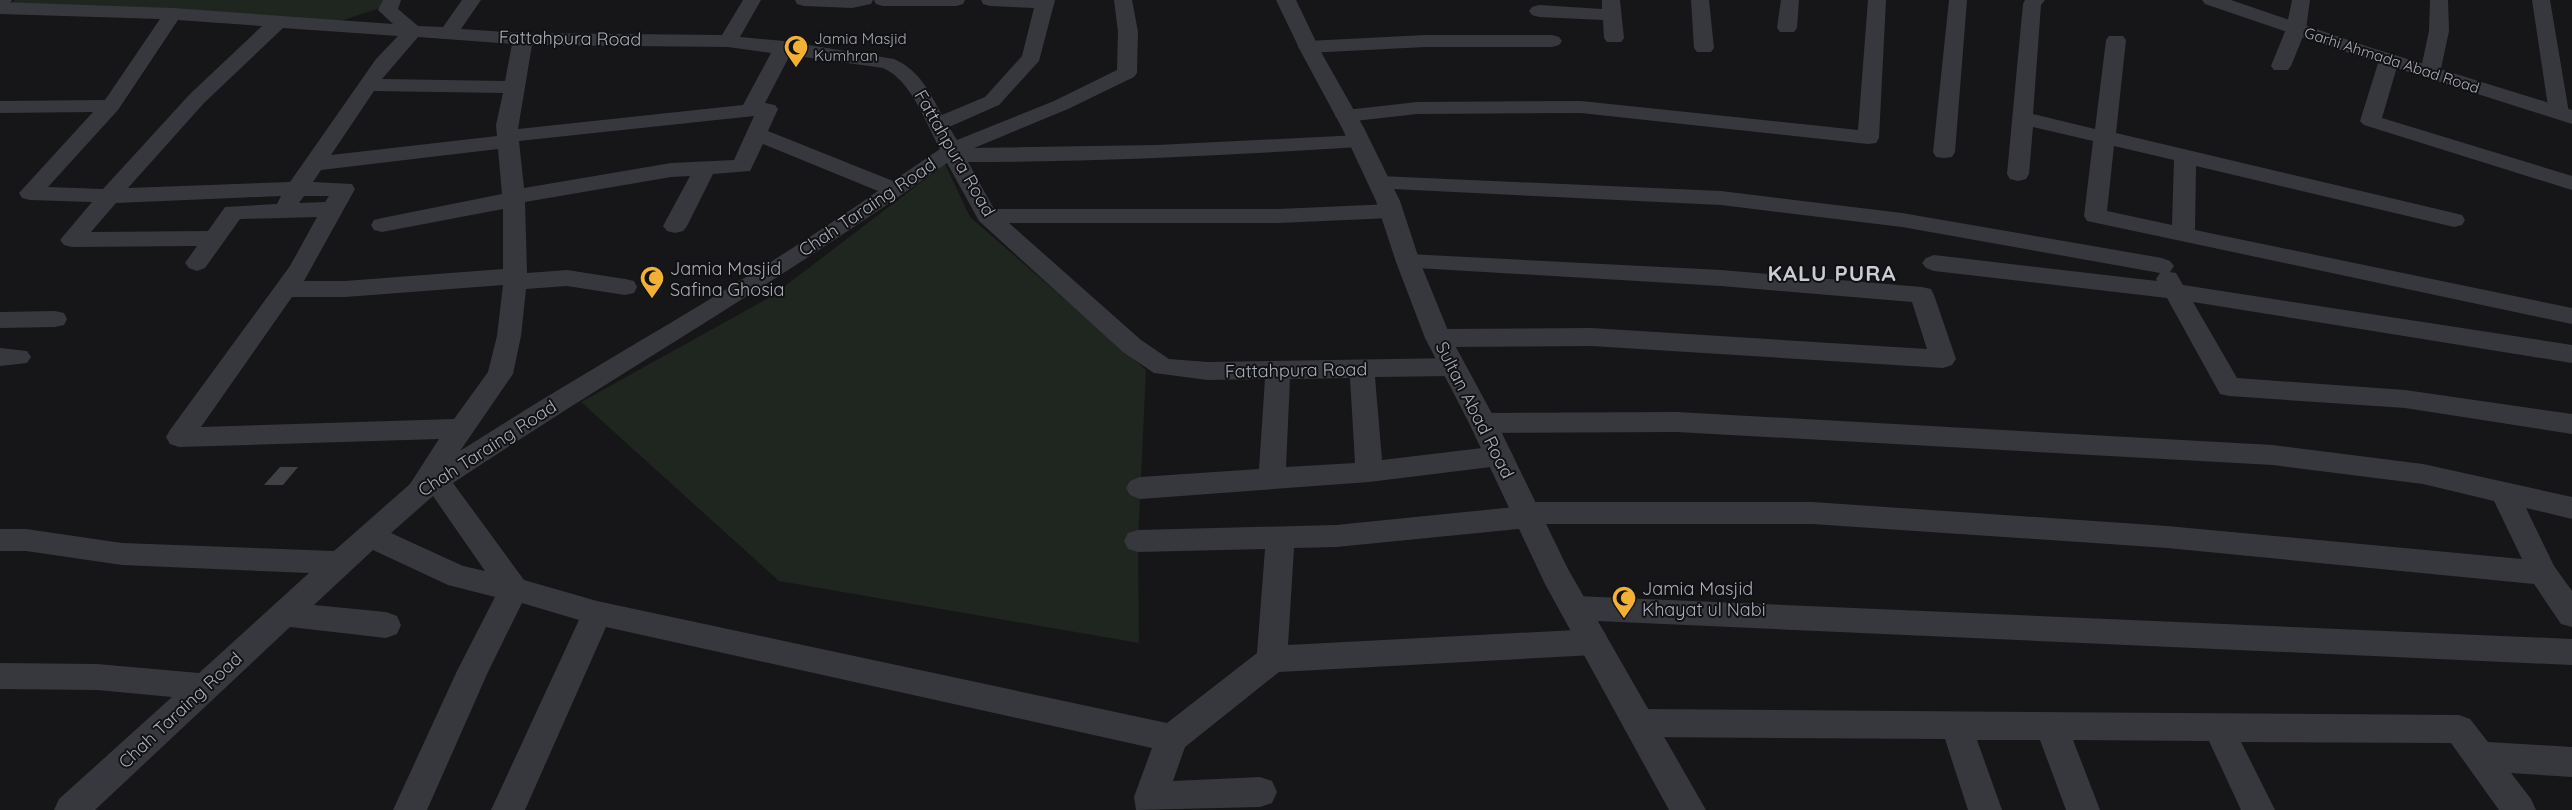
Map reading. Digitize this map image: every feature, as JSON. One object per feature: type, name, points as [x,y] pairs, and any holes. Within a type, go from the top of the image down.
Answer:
[{"type":"street","points":[[448,34],[472,0]]},
{"type":"street","points":[[728,41],[752,0]]},
{"type":"street","points":[[804,0],[852,2],[864,0]]},
{"type":"street","points":[[883,0],[956,0]]},
{"type":"street","points":[[938,124],[992,101],[1032,57],[1045,1],[990,0]]},
{"type":"street","name":"Chah Taraing Road","points":[[82,809],[206,687],[339,563],[426,487],[557,401],[738,292],[953,152],[1061,105],[1128,73],[1128,32],[1124,0]]},
{"type":"street","name":"Sultan Abad Road","points":[[1286,0],[1380,183],[1438,338],[1483,423],[1575,608],[1688,810]]},
{"type":"street","points":[[1700,0],[1704,48]]},
{"type":"street","points":[[1787,28],[1790,0]]},
{"type":"street","points":[[1346,116],[1417,108],[1581,107],[1868,138],[1877,0]]},
{"type":"street","points":[[1944,152],[1958,0]]},
{"type":"street","name":"Garhi Ahmada Abad Road","points":[[2212,0],[2389,60],[2566,115]]},
{"type":"street","points":[[2281,66],[2296,29],[2301,0]]},
{"type":"street","points":[[2430,73],[2439,31],[2439,0]]},
{"type":"street","points":[[2541,0],[2566,115]]},
{"type":"street","points":[[2018,174],[2029,1]]},
{"type":"street","points":[[283,210],[383,63],[413,31],[390,5],[346,26]]},
{"type":"street","name":"Fattahpura Road","points":[[0,8],[37,7],[173,14],[524,39],[728,41],[784,47],[887,63],[901,68],[915,84],[987,216],[1132,346],[1163,367],[1208,371],[1453,367]]},
{"type":"street","points":[[1540,11],[1612,8],[1614,38]]},
{"type":"street","points":[[173,14],[111,106],[30,194],[109,196],[297,188],[344,189],[300,269],[179,438],[462,428]]},
{"type":"street","points":[[215,238],[72,240],[109,196],[237,58],[279,21]]},
{"type":"street","points":[[514,589],[426,487],[462,428],[500,374],[509,336],[515,279],[514,197],[507,125],[524,39]]},
{"type":"street","points":[[2116,40],[2095,216],[2572,316]]},
{"type":"street","points":[[1308,46],[1425,41],[1552,41]]},
{"type":"street","points":[[751,110],[784,47]]},
{"type":"street","points":[[2389,60],[2371,121],[2572,183]]},
{"type":"street","points":[[368,85],[514,87]]},
{"type":"street","points":[[0,107],[111,106]]},
{"type":"street","points":[[314,164],[768,109],[742,166],[671,170],[514,197],[500,203],[382,225]]},
{"type":"street","points":[[2022,118],[2454,220]]},
{"type":"street","points":[[756,134],[895,190]]},
{"type":"street","points":[[953,152],[1052,156],[1359,141]]},
{"type":"street","points":[[2182,234],[2185,156]]},
{"type":"street","points":[[675,226],[706,167]]},
{"type":"street","points":[[1380,183],[1721,198],[1902,220],[2162,266]]},
{"type":"street","points":[[197,262],[233,212],[333,209]]},
{"type":"street","points":[[987,216],[1278,216],[1391,210]]},
{"type":"street","points":[[2156,228],[2162,266],[2172,290],[2229,387],[2405,399],[2572,424]]},
{"type":"street","points":[[1408,262],[1721,278],[1922,295],[1943,359],[1592,337],[1438,338]]},
{"type":"street","points":[[1934,263],[2172,290],[2572,354]]},
{"type":"street","points":[[285,288],[345,288],[567,278],[625,286]]},
{"type":"street","points":[[0,320],[55,319]]},
{"type":"street","points":[[1362,369],[1369,472]]},
{"type":"street","points":[[1272,480],[1278,370]]},
{"type":"street","points":[[1483,423],[1677,422],[2273,455],[2423,474],[2572,508]]},
{"type":"street","points":[[1140,488],[1369,472],[1499,456]]},
{"type":"street","points":[[2504,492],[2543,573],[2572,615]]},
{"type":"street","points":[[1138,541],[1336,536],[1528,515],[1812,513],[2167,537],[2543,573]]},
{"type":"street","points":[[369,536],[458,577],[514,589],[598,614],[1172,738]]},
{"type":"street","points":[[1272,659],[1280,537]]},
{"type":"street","points":[[0,540],[26,540],[122,554],[339,563]]},
{"type":"street","points":[[410,810],[473,671],[514,589]]},
{"type":"street","points":[[1575,608],[2572,652]]},
{"type":"street","points":[[284,614],[386,625]]},
{"type":"street","points":[[508,810],[598,614]]},
{"type":"street","points":[[1260,792],[1152,804],[1172,738],[1272,659],[1594,642]]},
{"type":"street","points":[[0,676],[97,678],[206,687]]},
{"type":"street","points":[[1639,722],[2459,729],[2520,810]]},
{"type":"street","points":[[1956,725],[1985,810]]},
{"type":"street","points":[[2051,726],[2083,810]]},
{"type":"street","points":[[2218,727],[2258,810]]},
{"type":"street","points":[[2479,756],[2572,762]]},
{"type":"shaded area","points":[[15,0],[383,0],[380,8],[340,21],[11,3]]},
{"type":"shaded area","points":[[945,164],[970,217],[1146,370],[1138,541],[1139,643],[779,581],[581,402],[772,296]]},
{"type":"building","points":[[280,467],[298,467],[283,485],[264,485]]},
{"type":"place","name":"Jamia Masjid Kumhran","points":[[796,68]]},
{"type":"place","name":"Jamia Masjid Safina Ghosia","points":[[652,299]]},
{"type":"place","name":"Jamia Masjid Khayat ul Nabi","points":[[1624,619]]},
{"type":"district","name":"KALU PURA","points":[[1832,273]]}]
